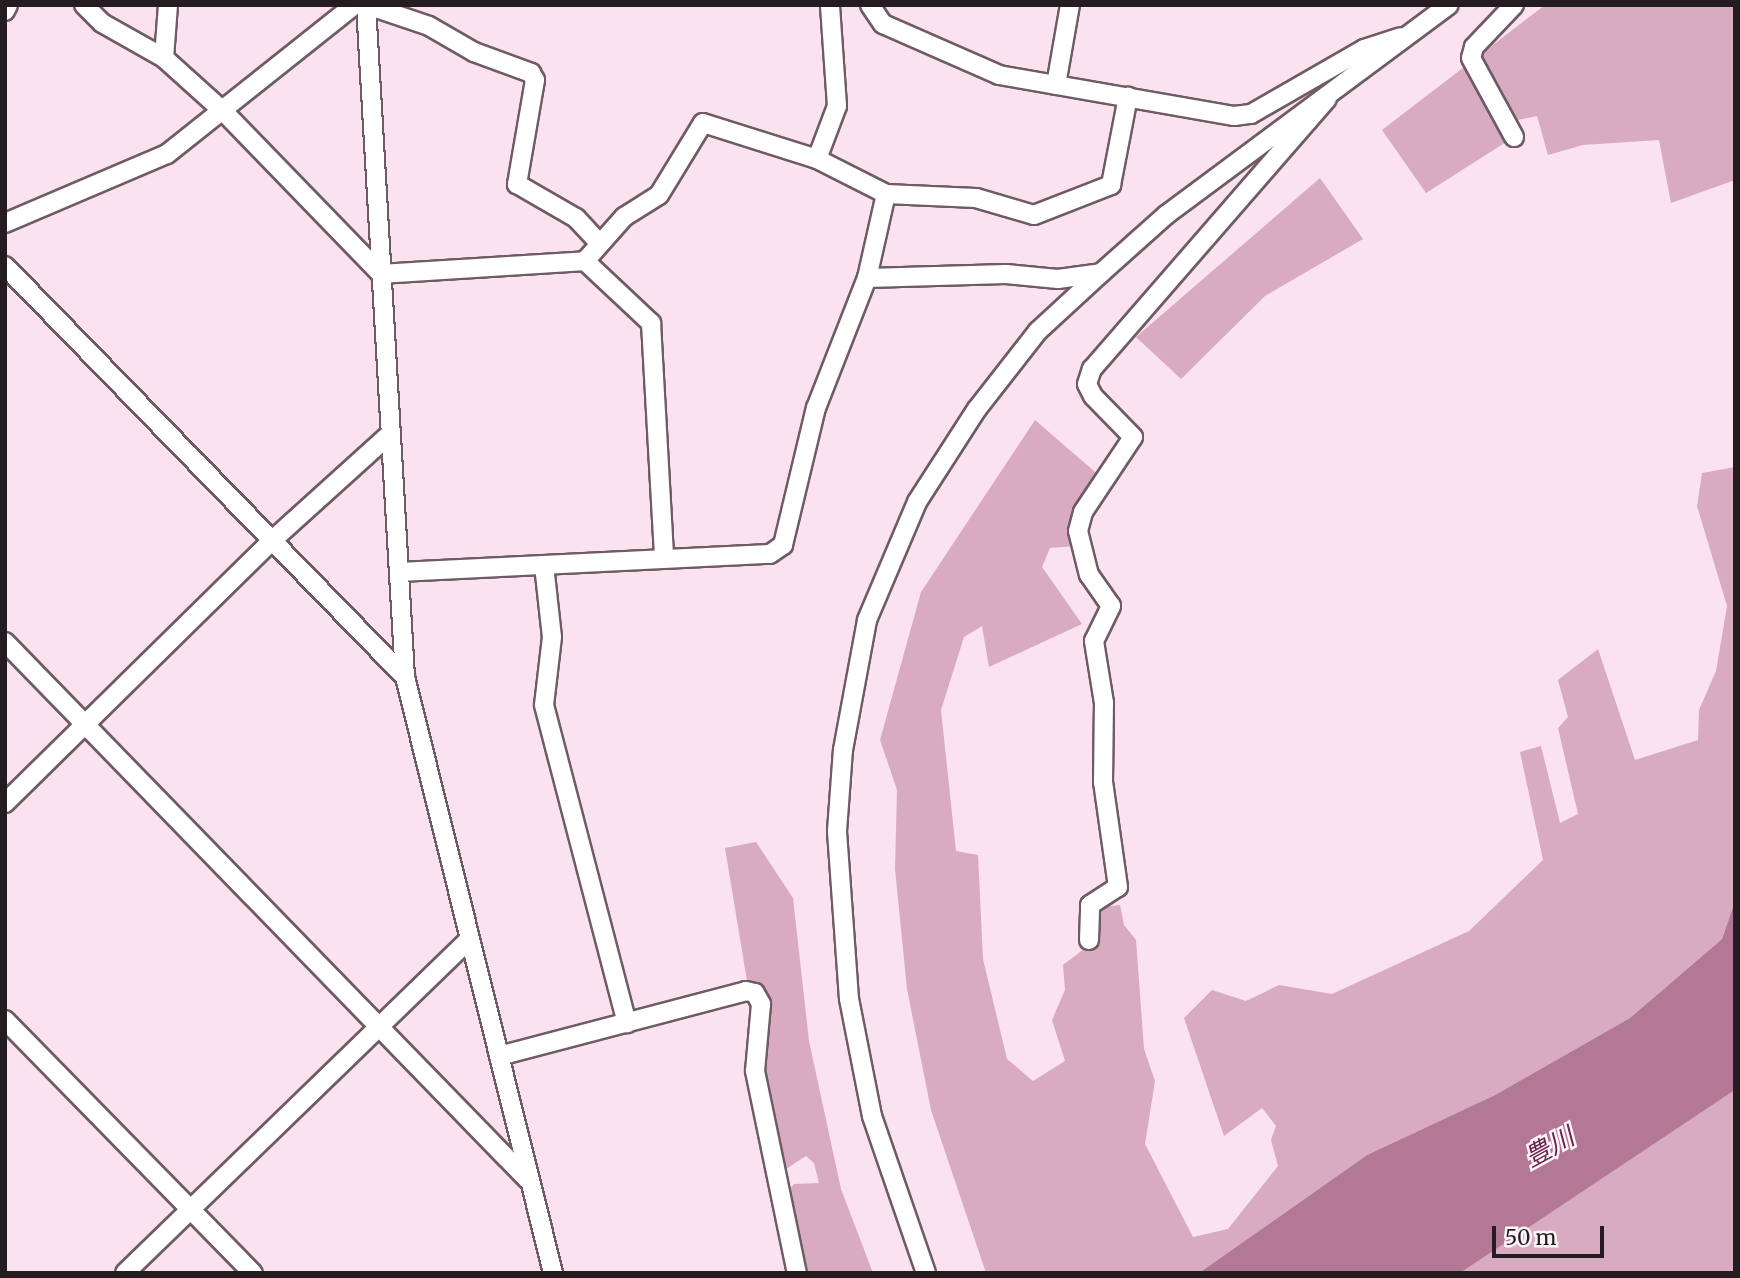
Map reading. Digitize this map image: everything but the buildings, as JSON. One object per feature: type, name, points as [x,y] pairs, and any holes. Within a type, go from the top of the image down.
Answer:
[{"type":"street","points":[[5,11],[8,5]]},
{"type":"street","points":[[84,5],[102,23],[164,58],[224,112],[381,274],[584,261],[624,217],[659,195],[692,150],[703,123],[817,159],[886,194],[976,198],[1034,215],[1111,185],[1128,97]]},
{"type":"street","points":[[164,58],[168,5]]},
{"type":"street","points":[[5,223],[167,154],[224,112],[354,5]]},
{"type":"street","points":[[553,1273],[499,1056],[467,941],[405,677],[366,5],[429,26],[474,51],[531,73],[535,80],[517,184],[576,218],[600,244]]},
{"type":"street","points":[[817,159],[836,106],[830,5]]},
{"type":"street","points":[[870,5],[883,24],[999,75],[1234,116],[1251,114],[1364,49],[1415,32]]},
{"type":"street","points":[[1056,85],[1070,5]]},
{"type":"street","points":[[926,1273],[872,1115],[849,999],[837,831],[843,750],[867,620],[917,502],[977,409],[1038,331],[1166,215],[1327,99],[1449,5]]},
{"type":"street","points":[[1514,5],[1474,47],[1471,58],[1514,137]]},
{"type":"street","points":[[1089,940],[1090,905],[1118,887],[1103,782],[1104,703],[1094,641],[1111,606],[1089,575],[1078,531],[1083,512],[1133,437],[1093,397],[1087,384],[1092,369],[1327,99]]},
{"type":"street","points":[[399,572],[770,554],[783,545],[816,408],[867,278],[886,194]]},
{"type":"street","points":[[584,261],[651,323],[664,559]]},
{"type":"street","points":[[5,266],[405,677]]},
{"type":"street","points":[[867,278],[993,274],[1058,279],[1101,273]]},
{"type":"street","points":[[5,803],[272,541],[390,433]]},
{"type":"street","points":[[544,565],[552,637],[544,705],[627,1023]]},
{"type":"street","points":[[5,642],[529,1181]]},
{"type":"street","points":[[125,1273],[467,941]]},
{"type":"street","points":[[499,1056],[746,991],[758,997],[755,1071],[797,1273]]},
{"type":"street","points":[[5,1020],[253,1273]]},
{"type":"shaded area","points":[[1545,5],[1735,5],[1735,180],[1671,203],[1659,140],[1583,145],[1548,155],[1537,116],[1508,122],[1514,137],[1426,193],[1382,130]]},
{"type":"shaded area","points":[[1320,178],[1363,239],[1265,296],[1181,379],[1136,337]]},
{"type":"shaded area","points":[[1035,420],[1102,478],[1076,546],[1050,548],[1042,567],[1082,624],[989,667],[982,626],[964,637],[941,710],[956,851],[978,855],[983,959],[1007,1059],[1033,1081],[1065,1061],[1052,1020],[1065,990],[1063,965],[1088,946],[1094,908],[1120,905],[1124,925],[1136,940],[1144,1049],[1155,1081],[1145,1144],[1193,1237],[1228,1229],[1278,1166],[1271,1140],[1276,1126],[1262,1108],[1224,1136],[1184,1018],[1212,990],[1246,1001],[1279,985],[1332,994],[1469,931],[1543,860],[1520,752],[1541,746],[1560,823],[1578,814],[1558,728],[1568,717],[1558,680],[1598,649],[1635,760],[1698,740],[1699,710],[1716,671],[1727,606],[1697,506],[1702,473],[1735,467],[1735,901],[1722,939],[1630,1018],[1495,1095],[1367,1155],[1199,1273],[986,1273],[931,1110],[907,989],[895,869],[897,790],[880,740],[921,592]]},
{"type":"shaded area","points":[[756,842],[793,898],[809,1041],[841,1189],[873,1273],[797,1273],[783,1197],[794,1184],[819,1183],[814,1163],[806,1156],[786,1169],[779,1167],[758,1071],[761,1020],[748,987],[725,848]]},
{"type":"shaded area","points":[[1735,1090],[1735,1273],[1460,1273],[1464,1270]]},
{"type":"water","name":"豊川","points":[[1735,901],[1735,1090],[1460,1273],[1199,1273],[1367,1155],[1495,1095],[1630,1018],[1722,939]]}]
